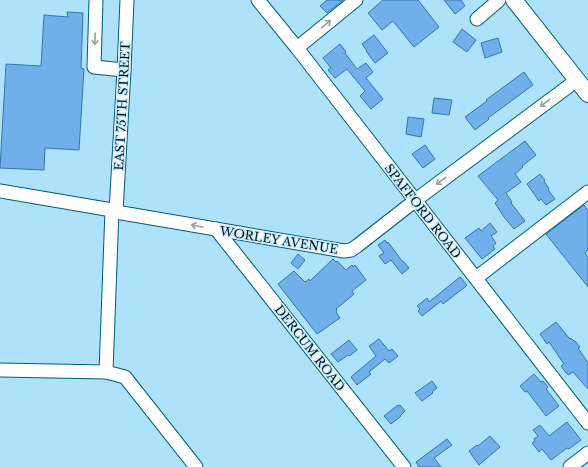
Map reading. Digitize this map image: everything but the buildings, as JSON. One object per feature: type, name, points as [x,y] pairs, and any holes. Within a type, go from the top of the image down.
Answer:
[{"type":"main road","points":[[514,0],[588,94]]},
{"type":"street","points":[[96,0],[94,67],[124,70]]},
{"type":"street","name":"EAST 75TH STREET","points":[[106,372],[127,0]]},
{"type":"street","name":"SPAFFORD ROAD","points":[[258,0],[588,422]]},
{"type":"street","points":[[297,48],[356,0]]},
{"type":"street","points":[[476,19],[498,0]]},
{"type":"street","name":"WORLEY AVENUE","points":[[0,191],[344,251],[351,250],[577,80]]},
{"type":"street","points":[[476,278],[588,192]]},
{"type":"street","name":"DERCUM ROAD","points":[[216,229],[404,467]]},
{"type":"street","points":[[0,370],[106,372],[125,377],[196,467]]},
{"type":"street","points":[[570,467],[588,454]]}]
